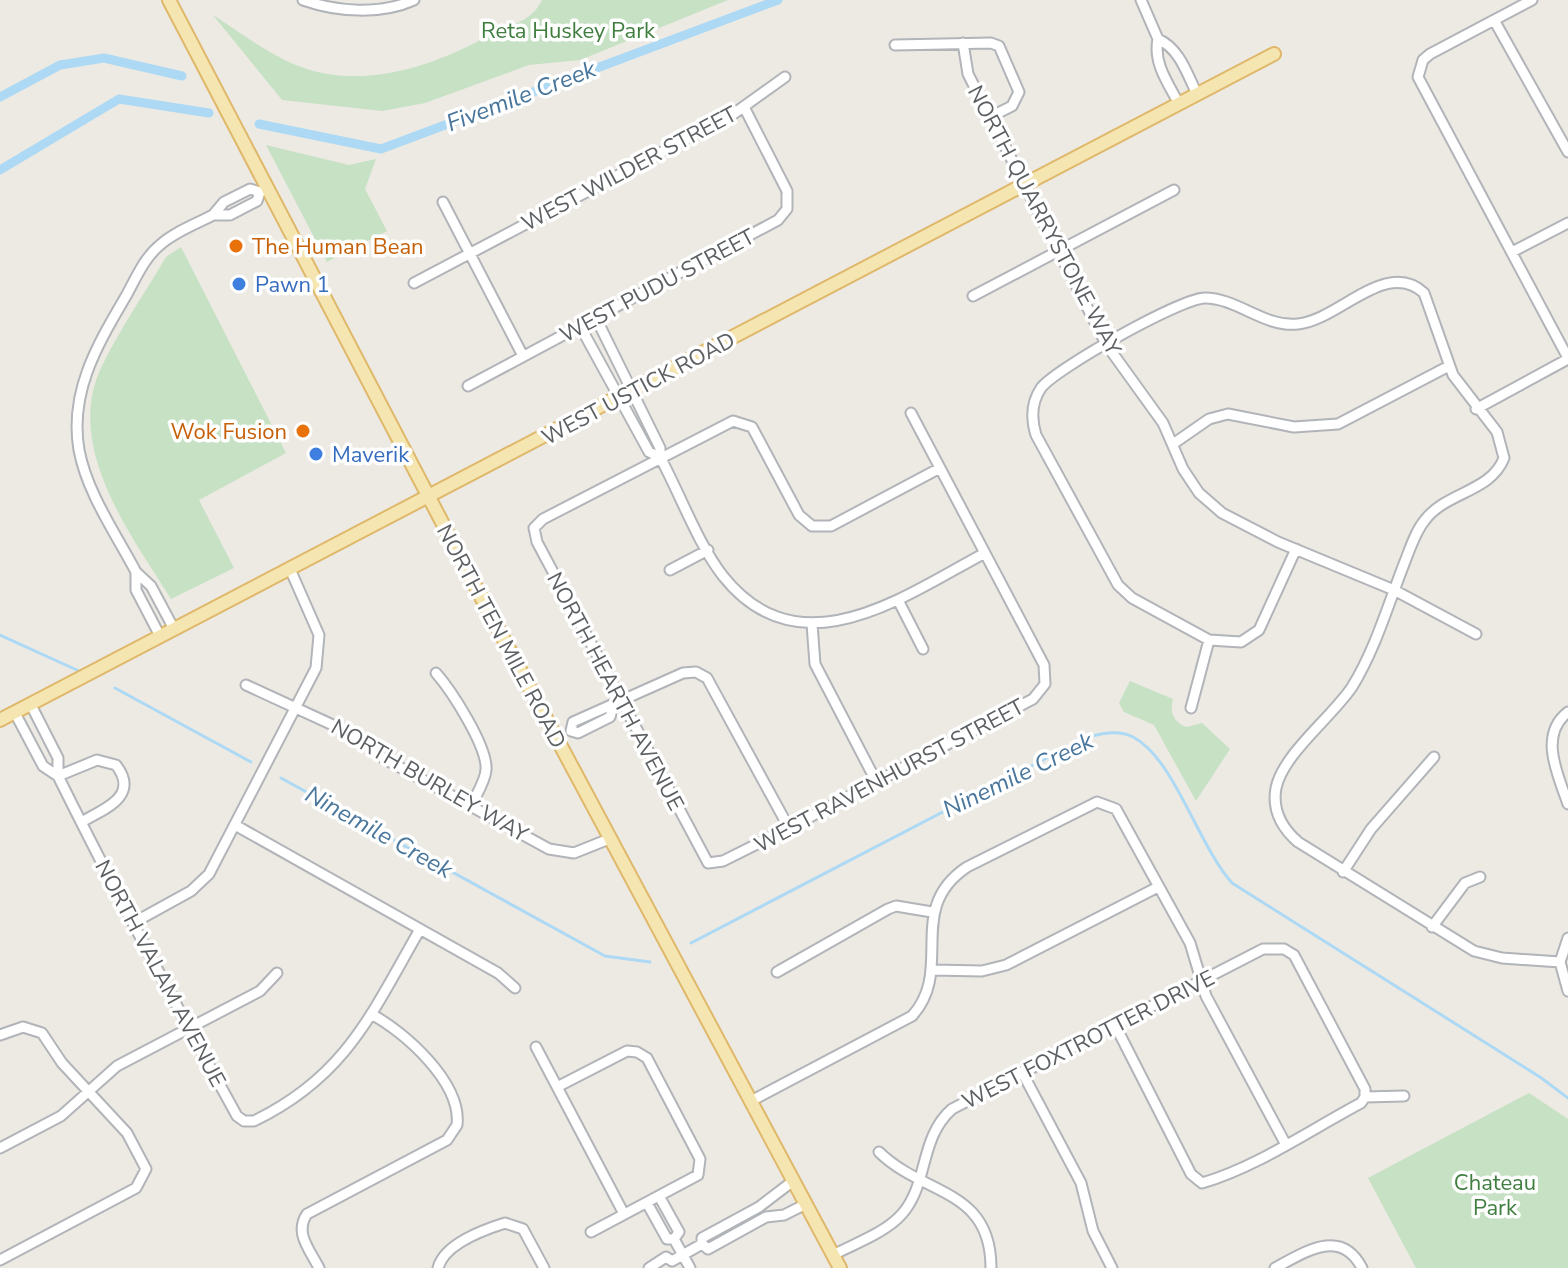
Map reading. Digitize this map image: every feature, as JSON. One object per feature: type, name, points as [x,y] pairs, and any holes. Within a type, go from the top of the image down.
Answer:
[{"type":"main road","name":"NORTH TEN MILE ROAD","points":[[169,0],[264,190],[840,1268]]},
{"type":"main road","name":"WEST USTICK ROAD","points":[[0,720],[1274,54]]},
{"type":"street","points":[[303,0],[356,10],[391,8],[414,0]]},
{"type":"street","points":[[1141,0],[1158,39],[1155,50],[1160,67],[1179,104]]},
{"type":"street","points":[[1476,409],[1568,359],[1421,84],[1419,68],[1430,54],[1532,0]]},
{"type":"street","points":[[1494,20],[1568,152]]},
{"type":"street","points":[[1158,39],[1168,44],[1179,57],[1197,94]]},
{"type":"street","points":[[895,45],[963,43],[999,46],[1019,92],[1012,106],[990,117]]},
{"type":"street","name":"NORTH QUARRYSTONE WAY","points":[[963,43],[968,74],[1106,344],[1163,423],[1188,478],[1206,500],[1230,518],[1394,590],[1476,634]]},
{"type":"street","name":"WEST WILDER STREET","points":[[414,283],[744,107],[785,77]]},
{"type":"street","name":"WEST PUDU STREET","points":[[468,386],[778,220],[787,209],[787,191],[744,107]]},
{"type":"street","points":[[174,629],[151,586],[136,572],[93,489],[78,439],[78,401],[92,354],[148,256],[161,243],[213,215],[224,202],[250,189],[264,190]]},
{"type":"street","points":[[973,296],[1174,190]]},
{"type":"street","points":[[443,202],[523,356]]},
{"type":"street","points":[[1512,252],[1568,223]]},
{"type":"street","points":[[1296,549],[1259,630],[1241,642],[1209,640],[1132,598],[1118,585],[1036,435],[1033,406],[1041,388],[1051,377],[1106,344],[1186,302],[1203,298],[1223,301],[1276,322],[1299,324],[1317,319],[1383,284],[1404,281],[1416,285],[1430,303],[1449,366],[1502,443],[1504,458],[1486,481],[1447,501],[1427,517],[1356,680],[1288,764],[1275,791],[1276,810],[1284,828],[1343,872],[1483,955],[1560,962]]},
{"type":"street","points":[[596,318],[660,448],[660,457],[723,576],[744,597],[769,612],[812,624],[859,618],[985,553],[911,413]]},
{"type":"street","points":[[580,326],[649,452],[660,457]]},
{"type":"street","points":[[1558,337],[1568,331]]},
{"type":"street","points":[[1173,444],[1209,419],[1228,414],[1294,427],[1338,424],[1449,366]]},
{"type":"street","points":[[660,457],[733,421],[752,427],[799,515],[812,526],[831,526],[940,468]]},
{"type":"street","name":"NORTH HEARTH AVENUE","points":[[660,457],[543,519],[534,528],[537,542],[618,705],[708,863]]},
{"type":"street","points":[[670,570],[708,550]]},
{"type":"street","name":"WEST RAVENHURST STREET","points":[[708,863],[723,861],[789,828],[1033,699],[1045,684],[1044,665],[985,553]]},
{"type":"street","points":[[133,923],[201,883],[235,825],[316,668],[319,635],[315,618],[290,569]]},
{"type":"street","points":[[136,572],[136,590],[160,636]]},
{"type":"street","points":[[898,600],[923,649]]},
{"type":"street","points":[[812,624],[815,664],[876,781]]},
{"type":"street","points":[[1191,708],[1209,640]]},
{"type":"street","points":[[556,739],[571,731],[578,733],[610,717],[618,705],[683,673],[696,672],[707,678],[719,695],[789,828]]},
{"type":"street","points":[[436,673],[449,688],[486,761],[483,780],[471,806]]},
{"type":"street","name":"NORTH BURLEY WAY","points":[[246,685],[361,738],[383,758],[561,853],[586,850],[609,839]]},
{"type":"street","name":"NORTH VALAM AVENUE","points":[[31,705],[58,758],[58,776],[81,822],[237,1116],[244,1121],[254,1121],[304,1093],[337,1063],[371,1014]]},
{"type":"street","points":[[1568,712],[1552,733],[1552,749],[1568,804]]},
{"type":"street","name":"NORTH VALAM AVENUE","points":[[15,713],[43,766],[58,776]]},
{"type":"street","points":[[1343,872],[1371,829],[1434,757]]},
{"type":"street","points":[[58,776],[97,760],[116,765],[122,773],[125,784],[117,802],[81,822]]},
{"type":"street","points":[[751,1101],[904,1022],[924,1000],[932,970],[932,912],[945,886],[959,872],[1097,802],[1116,809],[1190,943],[1199,980],[1285,1143]]},
{"type":"street","points":[[235,825],[498,973],[515,988]]},
{"type":"street","points":[[1432,927],[1465,883],[1480,877]]},
{"type":"street","points":[[932,970],[982,971],[1006,965],[1158,887]]},
{"type":"street","points":[[777,972],[888,909],[896,906],[932,912]]},
{"type":"street","points":[[319,1268],[301,1233],[301,1222],[307,1214],[447,1140],[457,1125],[456,1107],[431,1064],[404,1034],[371,1014],[419,931]]},
{"type":"street","points":[[1568,938],[1560,962],[1568,991]]},
{"type":"street","name":"WEST FOXTROTTER DRIVE","points":[[833,1255],[894,1221],[912,1199],[928,1140],[944,1116],[1114,1023],[1263,949],[1274,947],[1294,955],[1365,1089],[1365,1097]]},
{"type":"street","points":[[0,1148],[61,1116],[117,1066],[260,991],[277,973]]},
{"type":"street","points":[[1114,1023],[1191,1174],[1202,1183],[1219,1178],[1361,1103],[1365,1097],[1404,1096]]},
{"type":"street","points":[[0,1035],[23,1027],[42,1033],[89,1093],[127,1133],[146,1169],[136,1188],[0,1260]]},
{"type":"street","points":[[536,1047],[624,1214]]},
{"type":"street","points":[[557,1087],[627,1051],[637,1052],[647,1058],[702,1166],[698,1175],[591,1232]]},
{"type":"street","points":[[1022,1072],[1081,1183],[1093,1231],[1112,1268]]},
{"type":"street","points":[[879,1152],[894,1166],[950,1194],[973,1211],[988,1239],[991,1268]]},
{"type":"street","points":[[702,1244],[702,1238],[759,1207],[793,1181]]},
{"type":"street","points":[[659,1196],[679,1232],[674,1239]]},
{"type":"street","points":[[647,1203],[667,1239],[674,1239]]},
{"type":"street","points":[[702,1244],[708,1249],[766,1217],[784,1215],[806,1204]]},
{"type":"street","points":[[438,1268],[443,1255],[495,1226],[514,1224],[523,1229],[544,1268]]},
{"type":"street","points":[[674,1239],[690,1268]]},
{"type":"street","points":[[649,1268],[666,1257],[672,1264],[702,1244]]},
{"type":"street","points":[[1275,1268],[1314,1248],[1333,1244],[1351,1252],[1362,1268]]},
{"type":"green space","name":"Reta Huskey Park","points":[[542,0],[728,0],[580,60],[529,65],[425,103],[382,111],[282,100],[213,15],[269,51],[304,68],[327,74],[375,75],[445,57],[526,18]]},
{"type":"green space","points":[[266,145],[349,165],[376,159],[365,189],[387,231],[327,262]]},
{"type":"green space","points":[[181,247],[286,453],[199,500],[234,568],[171,599],[107,489],[96,459],[91,428],[92,398],[101,368],[166,257]]},
{"type":"green space","points":[[1130,681],[1173,699],[1172,712],[1178,722],[1186,727],[1202,723],[1230,749],[1196,801],[1154,725],[1124,712],[1119,703]]},
{"type":"green space","name":"Chateau Park","points":[[1529,1093],[1568,1119],[1568,1268],[1416,1268],[1368,1178]]},
{"type":"waterway","name":"Fivemile Creek","points":[[259,124],[381,149],[778,0]]},
{"type":"waterway","points":[[0,97],[60,65],[104,58],[182,76]]},
{"type":"waterway","points":[[0,170],[119,99],[209,113]]},
{"type":"waterway","name":"Ninemile Creek","points":[[0,635],[79,671]]},
{"type":"waterway","name":"Ninemile Creek","points":[[115,688],[251,762]]},
{"type":"waterway","name":"Ninemile Creek","points":[[691,943],[1085,738],[1121,733],[1148,748],[1161,763],[1232,883],[1540,1077],[1568,1098]]},
{"type":"waterway","name":"Ninemile Creek","points":[[281,778],[605,956],[650,962]]},
{"type":"place","name":"The Human Bean","points":[[236,246]]},
{"type":"place","name":"Pawn 1","points":[[239,284]]},
{"type":"place","name":"Wok Fusion","points":[[303,431]]},
{"type":"place","name":"Maverik","points":[[316,454]]}]
